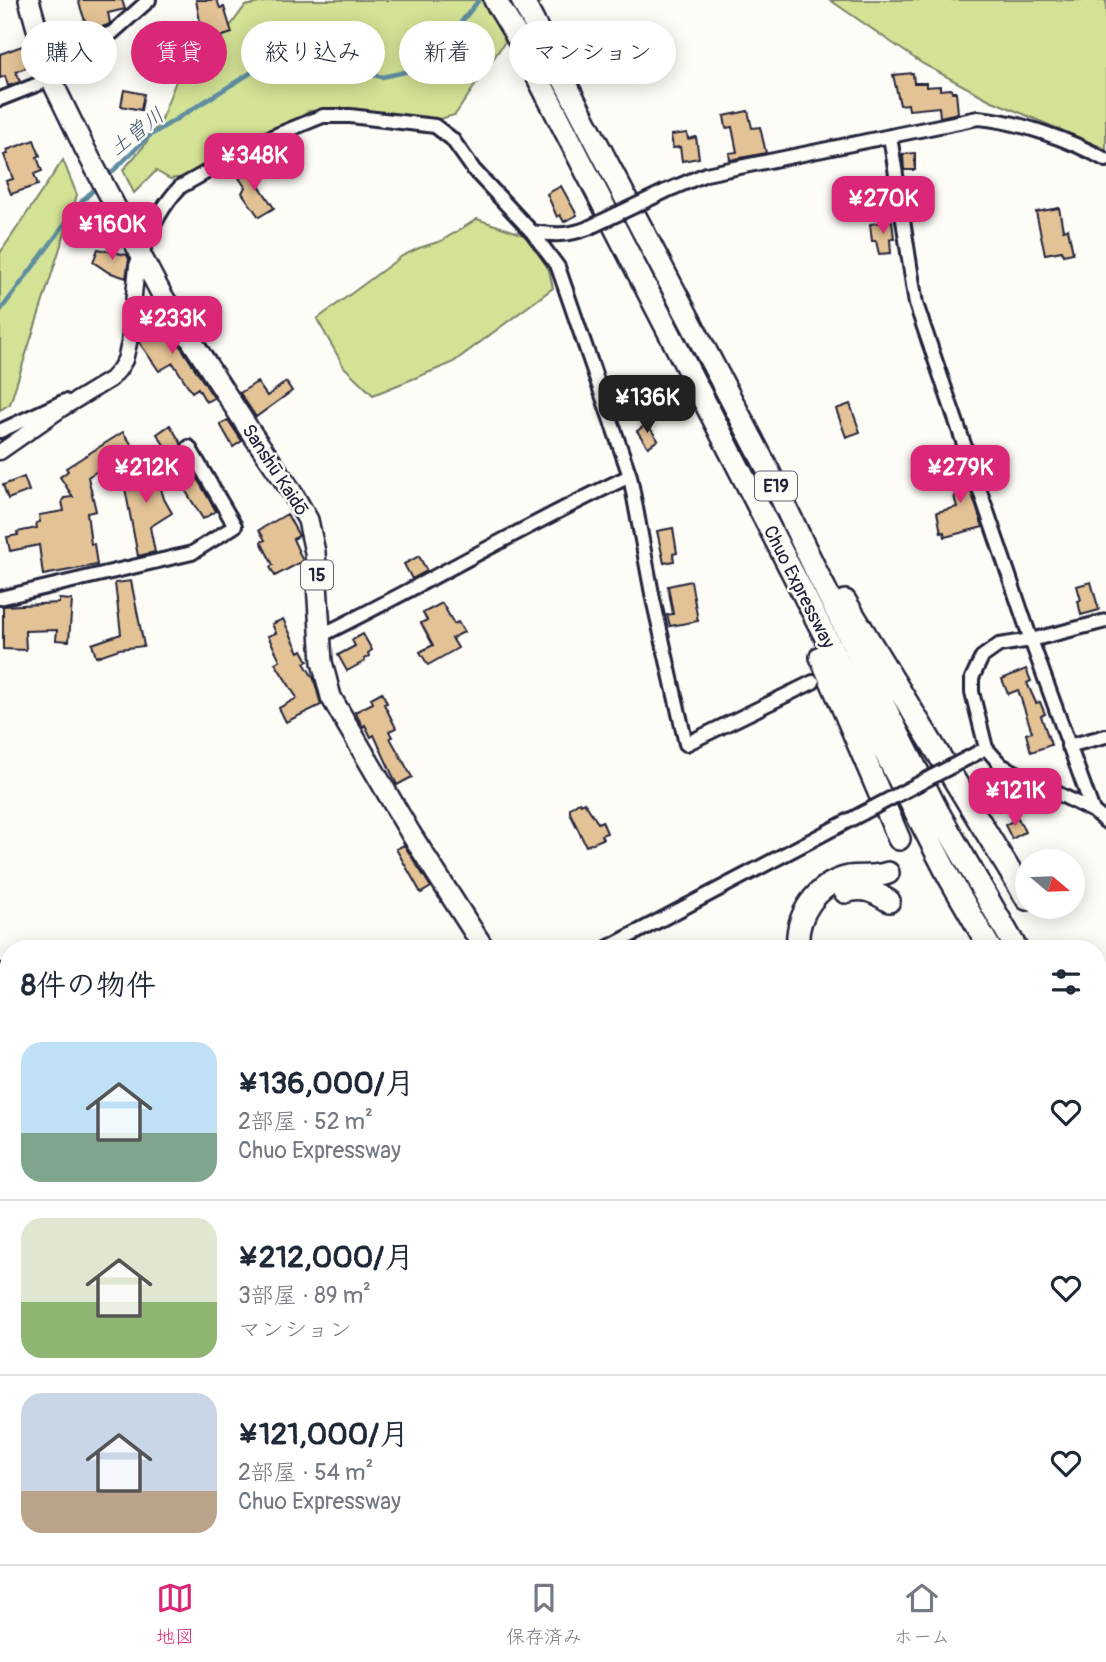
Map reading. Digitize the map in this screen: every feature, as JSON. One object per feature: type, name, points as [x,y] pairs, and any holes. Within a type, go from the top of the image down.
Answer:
[{"type":"highway","name":"Chuo Expressway","points":[[495,0],[516,35],[948,877],[985,940]]},
{"type":"highway","name":"Chuo Expressway","points":[[522,0],[768,470],[938,812],[1011,940]]},
{"type":"highway","points":[[768,470],[1015,880]]},
{"type":"highway","points":[[757,503],[899,839]]},
{"type":"highway","points":[[799,940],[800,922],[822,890],[850,877],[880,876],[888,873]]},
{"type":"highway","points":[[811,940],[813,922],[832,898],[858,888],[875,892],[889,901]]},
{"type":"main road","name":"Sanshū Kaidō","points":[[29,0],[35,21]]},
{"type":"main road","name":"Sanshū Kaidō","points":[[53,84],[162,295],[308,520],[315,552],[322,662],[331,697],[411,834],[479,940]]},
{"type":"street","points":[[117,29],[149,0]]},
{"type":"street","points":[[0,99],[38,84]]},
{"type":"street","points":[[0,452],[104,384],[120,370],[125,360],[137,266],[158,218],[180,187],[264,140],[323,116],[350,116],[435,126],[452,139],[474,170],[532,232],[558,267],[630,476],[653,599],[686,744],[813,682]]},
{"type":"street","points":[[532,232],[554,236],[571,235],[706,174],[978,118],[992,119],[1055,138],[1106,160]]},
{"type":"street","points":[[890,136],[916,304],[1068,746],[1093,811]]},
{"type":"street","points":[[0,430],[104,384]]},
{"type":"street","points":[[0,598],[192,553],[235,526],[189,447]]},
{"type":"street","points":[[320,636],[404,595],[562,508],[630,476]]},
{"type":"street","points":[[1106,621],[1031,640],[999,645],[982,657],[972,678],[972,692],[983,750],[1001,765],[1093,811],[1106,822]]},
{"type":"street","points":[[1068,746],[1106,736]]},
{"type":"street","points":[[622,940],[983,750]]},
{"type":"green space","points":[[274,0],[543,0],[524,21],[509,21],[509,37],[495,56],[495,21],[399,21],[399,84],[476,84],[455,115],[436,120],[350,109],[309,111],[268,142],[185,177],[170,179],[156,171],[134,193],[123,170],[144,146],[161,120],[175,84],[227,84],[227,30],[245,6]]},
{"type":"green space","points":[[830,0],[1106,0],[1106,149],[990,100],[923,64]]},
{"type":"green space","points":[[63,160],[77,195],[10,404],[0,410],[0,253]]},
{"type":"green space","points":[[477,219],[528,236],[549,270],[553,288],[452,363],[373,395],[344,367],[317,319],[402,256],[441,241]]},
{"type":"building","points":[[78,0],[122,0],[125,9],[108,13],[110,21],[85,21]]},
{"type":"building","points":[[196,0],[217,0],[220,8],[224,7],[232,33],[227,35],[227,21],[200,21]]},
{"type":"building","points":[[21,46],[21,70],[16,72],[20,82],[8,86],[5,76],[0,78],[0,54]]},
{"type":"building","points":[[913,73],[914,83],[926,83],[926,87],[940,86],[940,90],[951,89],[956,92],[958,113],[940,117],[939,107],[909,110],[908,104],[900,105],[893,75]]},
{"type":"building","points":[[124,90],[144,94],[141,110],[121,106]]},
{"type":"building","points":[[748,111],[752,128],[760,127],[766,153],[730,160],[729,153],[737,152],[732,127],[726,128],[724,116]]},
{"type":"building","points":[[687,133],[688,139],[696,137],[699,158],[682,161],[680,147],[673,148],[671,135]]},
{"type":"building","points":[[34,140],[42,171],[34,174],[38,185],[11,194],[6,181],[13,179],[4,155],[8,154],[7,150]]},
{"type":"building","points":[[915,153],[915,170],[904,170],[903,154]]},
{"type":"building","points":[[246,166],[274,208],[259,217],[242,193],[245,187],[236,173]]},
{"type":"building","points":[[561,186],[577,215],[564,222],[560,215],[557,217],[547,194]]},
{"type":"building","points":[[1059,208],[1063,230],[1068,229],[1073,253],[1063,255],[1062,251],[1045,254],[1036,212]]},
{"type":"building","points":[[892,221],[894,239],[890,239],[891,253],[879,254],[876,241],[872,241],[870,224]]},
{"type":"building","points":[[98,249],[127,255],[129,259],[126,278],[108,272],[93,262]]},
{"type":"building","points":[[162,318],[214,398],[206,402],[198,388],[192,392],[173,363],[159,371],[139,342],[139,339],[148,334],[145,329]]},
{"type":"building","points":[[257,382],[267,396],[286,382],[292,391],[256,417],[240,393]]},
{"type":"building","points":[[850,404],[860,432],[846,437],[836,409]]},
{"type":"building","points":[[228,420],[242,441],[233,447],[220,424]]},
{"type":"building","points":[[647,424],[658,440],[648,447],[637,431]]},
{"type":"building","points":[[170,425],[181,443],[181,451],[216,511],[203,519],[161,451],[166,448],[157,434]]},
{"type":"building","points":[[123,432],[134,448],[88,477],[96,511],[87,513],[97,565],[43,575],[39,545],[10,551],[7,537],[37,528],[39,515],[64,511],[62,501],[64,498],[73,497],[60,477],[68,471],[66,468]]},
{"type":"building","points":[[958,453],[983,527],[945,537],[944,532],[941,533],[937,512],[957,507],[954,496],[960,495],[947,456]]},
{"type":"building","points":[[145,456],[147,460],[152,457],[164,499],[172,513],[150,527],[155,552],[138,556],[124,483],[143,479],[134,461]]},
{"type":"building","points":[[24,477],[29,491],[8,499],[3,485]]},
{"type":"building","points":[[287,514],[299,536],[293,539],[303,561],[275,576],[270,567],[273,565],[261,542],[265,540],[259,530]]},
{"type":"building","points":[[673,528],[677,553],[673,554],[674,561],[664,563],[657,531]]},
{"type":"building","points":[[419,556],[427,571],[412,579],[404,564]]},
{"type":"building","points":[[131,581],[144,646],[119,649],[96,657],[92,644],[121,634],[115,583]]},
{"type":"building","points":[[691,581],[698,621],[670,626],[667,615],[673,614],[668,586]]},
{"type":"building","points":[[1091,582],[1099,610],[1081,615],[1077,586]]},
{"type":"building","points":[[59,599],[72,600],[69,641],[56,640],[57,630],[25,631],[26,650],[3,649],[3,606],[59,603]]},
{"type":"building","points":[[442,603],[454,624],[458,622],[464,632],[452,638],[458,648],[428,665],[420,652],[433,645],[421,623],[427,620],[423,613]]},
{"type":"building","points":[[283,619],[299,652],[302,650],[308,661],[304,663],[314,679],[321,705],[286,722],[279,708],[297,698],[275,663],[280,660],[268,636],[276,633],[272,624]]},
{"type":"building","points":[[363,634],[372,650],[365,661],[347,671],[338,655],[355,646],[352,640]]},
{"type":"building","points":[[1026,669],[1031,681],[1027,683],[1036,703],[1040,702],[1045,714],[1041,716],[1051,745],[1031,752],[1026,734],[1032,732],[1018,690],[1008,694],[1002,679]]},
{"type":"building","points":[[382,692],[387,703],[384,704],[396,728],[389,731],[392,737],[390,738],[412,777],[397,785],[374,735],[371,737],[355,712],[373,703],[371,698]]},
{"type":"building","points":[[584,802],[598,823],[602,821],[607,833],[601,835],[603,839],[586,846],[570,813],[570,808]]},
{"type":"building","points":[[1018,818],[1025,832],[1012,839],[1005,825]]},
{"type":"building","points":[[404,845],[431,887],[421,893],[396,849]]},
{"type":"waterway","name":"土曽川","points":[[105,179],[149,136],[257,69],[283,56],[304,57],[382,77],[410,71],[454,31],[479,0]]},
{"type":"waterway","name":"土曽川","points":[[0,311],[83,200],[99,185]]}]
